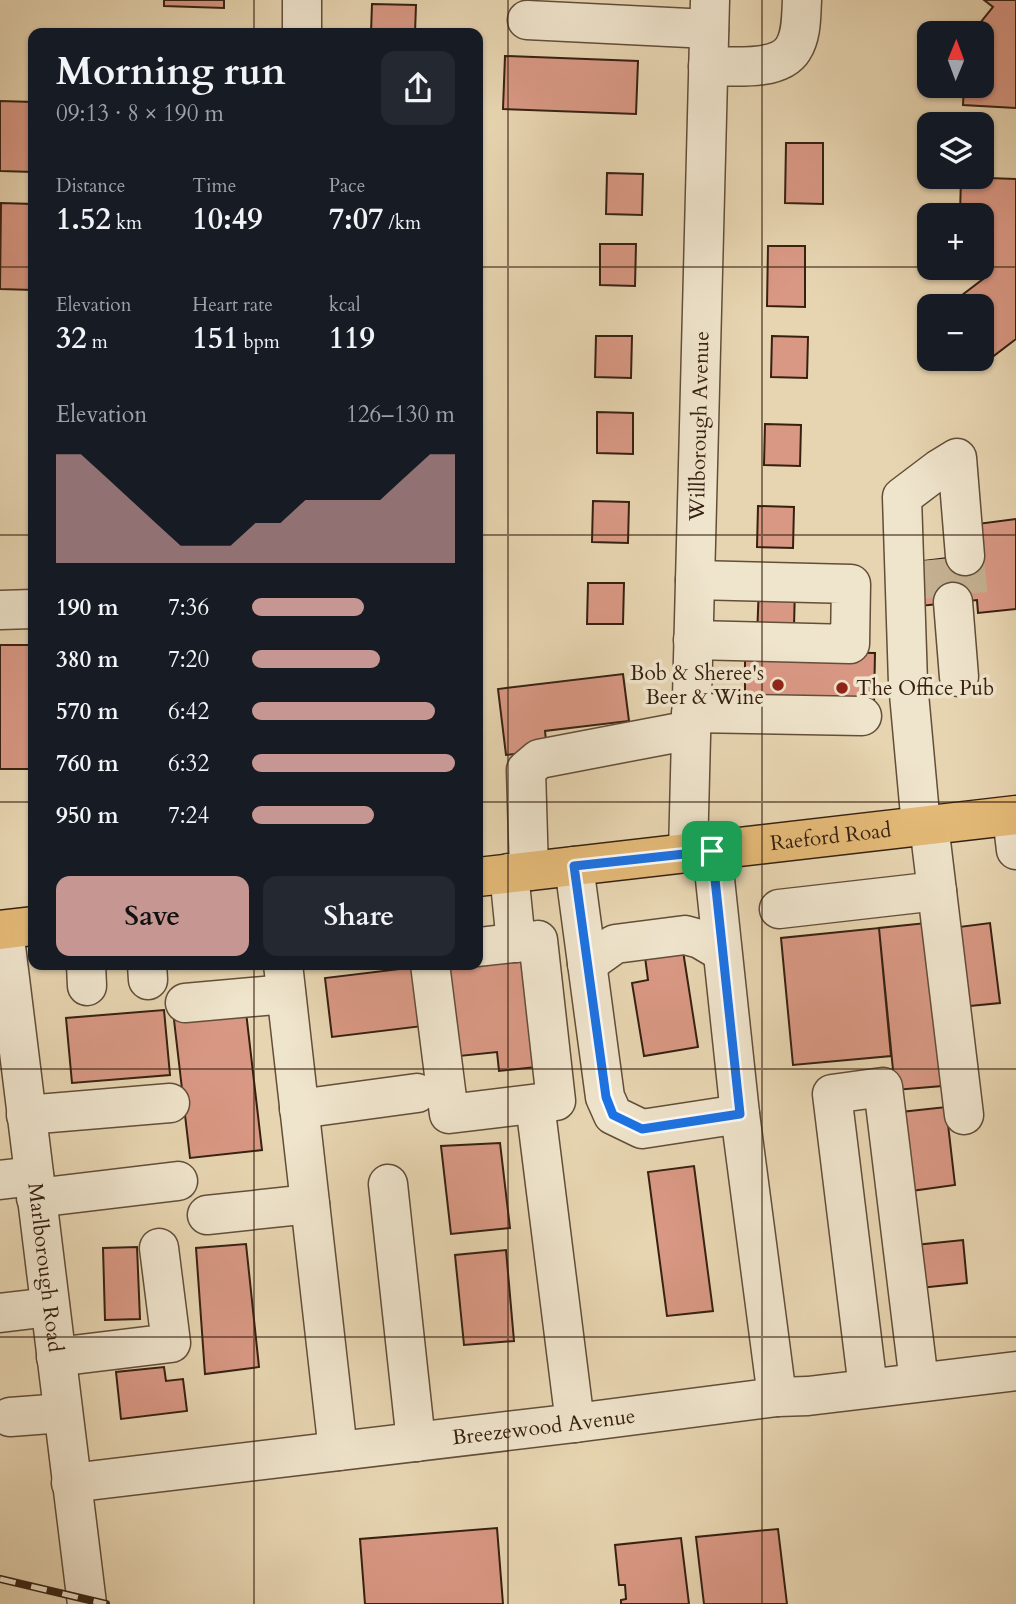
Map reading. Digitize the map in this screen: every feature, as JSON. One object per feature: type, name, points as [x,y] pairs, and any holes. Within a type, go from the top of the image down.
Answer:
[{"type":"main road","name":"Raeford Road","points":[[505,874],[925,826],[1015,827]]},
{"type":"street","points":[[302,0],[302,28]]},
{"type":"street","points":[[708,66],[761,66],[780,60],[792,50],[800,28],[802,0]]},
{"type":"street","points":[[527,20],[709,14]]},
{"type":"street","name":"Willborough Avenue","points":[[709,14],[691,722],[700,852],[722,952],[777,1397]]},
{"type":"street","points":[[948,558],[940,469],[902,497],[908,683],[964,1115]]},
{"type":"street","points":[[693,640],[850,644],[851,584],[695,580]]},
{"type":"street","points":[[0,610],[28,609]]},
{"type":"street","points":[[950,678],[953,609]]},
{"type":"street","points":[[516,943],[505,874],[526,771],[539,759],[691,722],[862,716]]},
{"type":"street","points":[[574,866],[606,1097],[613,1115],[642,1129],[740,1114]]},
{"type":"street","points":[[779,909],[937,891]]},
{"type":"street","name":"Marlborough Road","points":[[12,929],[6,999],[26,1115],[24,1185],[50,1307],[87,1604]]},
{"type":"street","points":[[587,964],[615,944],[685,935],[700,939],[722,952]]},
{"type":"street","points":[[431,970],[449,1114],[556,1101],[538,940],[483,946]]},
{"type":"street","points":[[185,1003],[284,979],[338,1451]]},
{"type":"street","points":[[868,1388],[832,1094],[883,1087],[919,1382]]},
{"type":"street","points":[[299,1109],[417,1093]]},
{"type":"street","points":[[26,1115],[170,1103]]},
{"type":"street","points":[[535,1104],[575,1423]]},
{"type":"street","points":[[24,1185],[178,1181]]},
{"type":"street","points":[[388,1184],[416,1442]]},
{"type":"street","points":[[207,1215],[310,1204]]},
{"type":"street","points":[[56,1357],[171,1343],[159,1248]]},
{"type":"street","points":[[0,1313],[50,1307]]},
{"type":"street","name":"Breezewood Avenue","points":[[71,1483],[777,1397],[808,1396],[1016,1371]]},
{"type":"street","points":[[10,1417],[63,1413]]},
{"type":"building","points":[[164,0],[224,0],[224,8],[164,6]]},
{"type":"building","points":[[984,0],[1016,0],[1016,108],[963,105],[963,98],[994,98],[994,21],[982,21],[993,7]]},
{"type":"building","points":[[372,4],[416,5],[415,28],[371,28]]},
{"type":"building","points":[[505,56],[638,61],[636,114],[503,109]]},
{"type":"building","points":[[0,101],[28,102],[28,172],[0,171]]},
{"type":"building","points":[[786,143],[823,143],[823,204],[785,203]]},
{"type":"building","points":[[607,173],[643,174],[642,215],[606,214]]},
{"type":"building","points":[[994,178],[1016,179],[1016,339],[994,356],[994,294],[963,294],[982,280],[994,280],[994,203],[960,203],[961,189],[994,189]]},
{"type":"building","points":[[1,203],[28,204],[28,290],[0,289]]},
{"type":"building","points":[[600,244],[636,244],[635,286],[600,285]]},
{"type":"building","points":[[768,246],[805,246],[805,307],[767,306]]},
{"type":"building","points":[[596,336],[632,336],[631,378],[595,377]]},
{"type":"building","points":[[772,336],[808,337],[807,378],[771,377]]},
{"type":"building","points":[[597,412],[633,413],[633,454],[597,453]]},
{"type":"building","points":[[765,424],[801,425],[800,466],[764,465]]},
{"type":"building","points":[[593,501],[629,502],[628,543],[592,542]]},
{"type":"building","points":[[758,506],[794,507],[793,548],[757,547]]},
{"type":"building","points":[[1016,519],[1016,609],[978,613],[977,600],[920,606],[914,562],[981,554],[977,524]]},
{"type":"building","points":[[588,583],[624,583],[623,624],[587,624]]},
{"type":"building","points":[[759,585],[795,586],[794,627],[757,637]]},
{"type":"building","points":[[0,645],[28,645],[28,769],[0,769]]},
{"type":"building","points":[[745,651],[875,653],[874,704],[745,702]]},
{"type":"building","points":[[623,674],[629,721],[545,731],[547,750],[506,755],[498,689]]},
{"type":"building","points":[[926,923],[942,1086],[895,1090],[879,928]]},
{"type":"building","points":[[990,923],[1000,1003],[960,1007],[951,928]]},
{"type":"building","points":[[879,928],[891,1056],[793,1065],[781,938]]},
{"type":"building","points":[[683,951],[698,1047],[644,1056],[632,983],[648,980],[645,957]]},
{"type":"building","points":[[534,958],[546,1066],[499,1071],[497,1052],[450,1057],[440,970],[483,970],[483,963]]},
{"type":"building","points":[[391,970],[416,970],[423,1026],[332,1037],[325,978]]},
{"type":"building","points":[[164,1010],[170,1075],[72,1083],[66,1018]]},
{"type":"building","points":[[246,1012],[262,1150],[190,1158],[174,1020]]},
{"type":"building","points":[[946,1107],[955,1185],[911,1191],[901,1112]]},
{"type":"building","points":[[500,1143],[510,1228],[451,1234],[441,1146]]},
{"type":"building","points":[[694,1166],[713,1311],[667,1316],[648,1172]]},
{"type":"building","points":[[963,1240],[967,1283],[920,1288],[915,1245]]},
{"type":"building","points":[[246,1244],[259,1367],[205,1374],[196,1248]]},
{"type":"building","points":[[137,1247],[140,1319],[105,1320],[103,1248]]},
{"type":"building","points":[[506,1250],[514,1341],[464,1345],[455,1255]]},
{"type":"building","points":[[164,1367],[166,1381],[183,1379],[187,1411],[121,1419],[116,1372]]},
{"type":"building","points":[[497,1528],[503,1604],[365,1604],[360,1539]]},
{"type":"building","points":[[778,1529],[787,1604],[704,1604],[696,1537]]},
{"type":"building","points":[[681,1538],[689,1604],[621,1604],[621,1600],[626,1599],[625,1585],[619,1585],[615,1545]]},
{"type":"tunnel","points":[[965,556],[969,600]]},
{"type":"tunnel","points":[[930,560],[934,605]]},
{"type":"railway","points":[[0,1579],[106,1604]]},
{"type":"place","name":"Bob & Sheree's Beer & Wine","points":[[778,685]]},
{"type":"place","name":"The Office Pub","points":[[842,688]]},
{"type":"route","points":[[712,851],[740,1114],[642,1129],[613,1115],[606,1097],[574,866],[712,851]]}]
